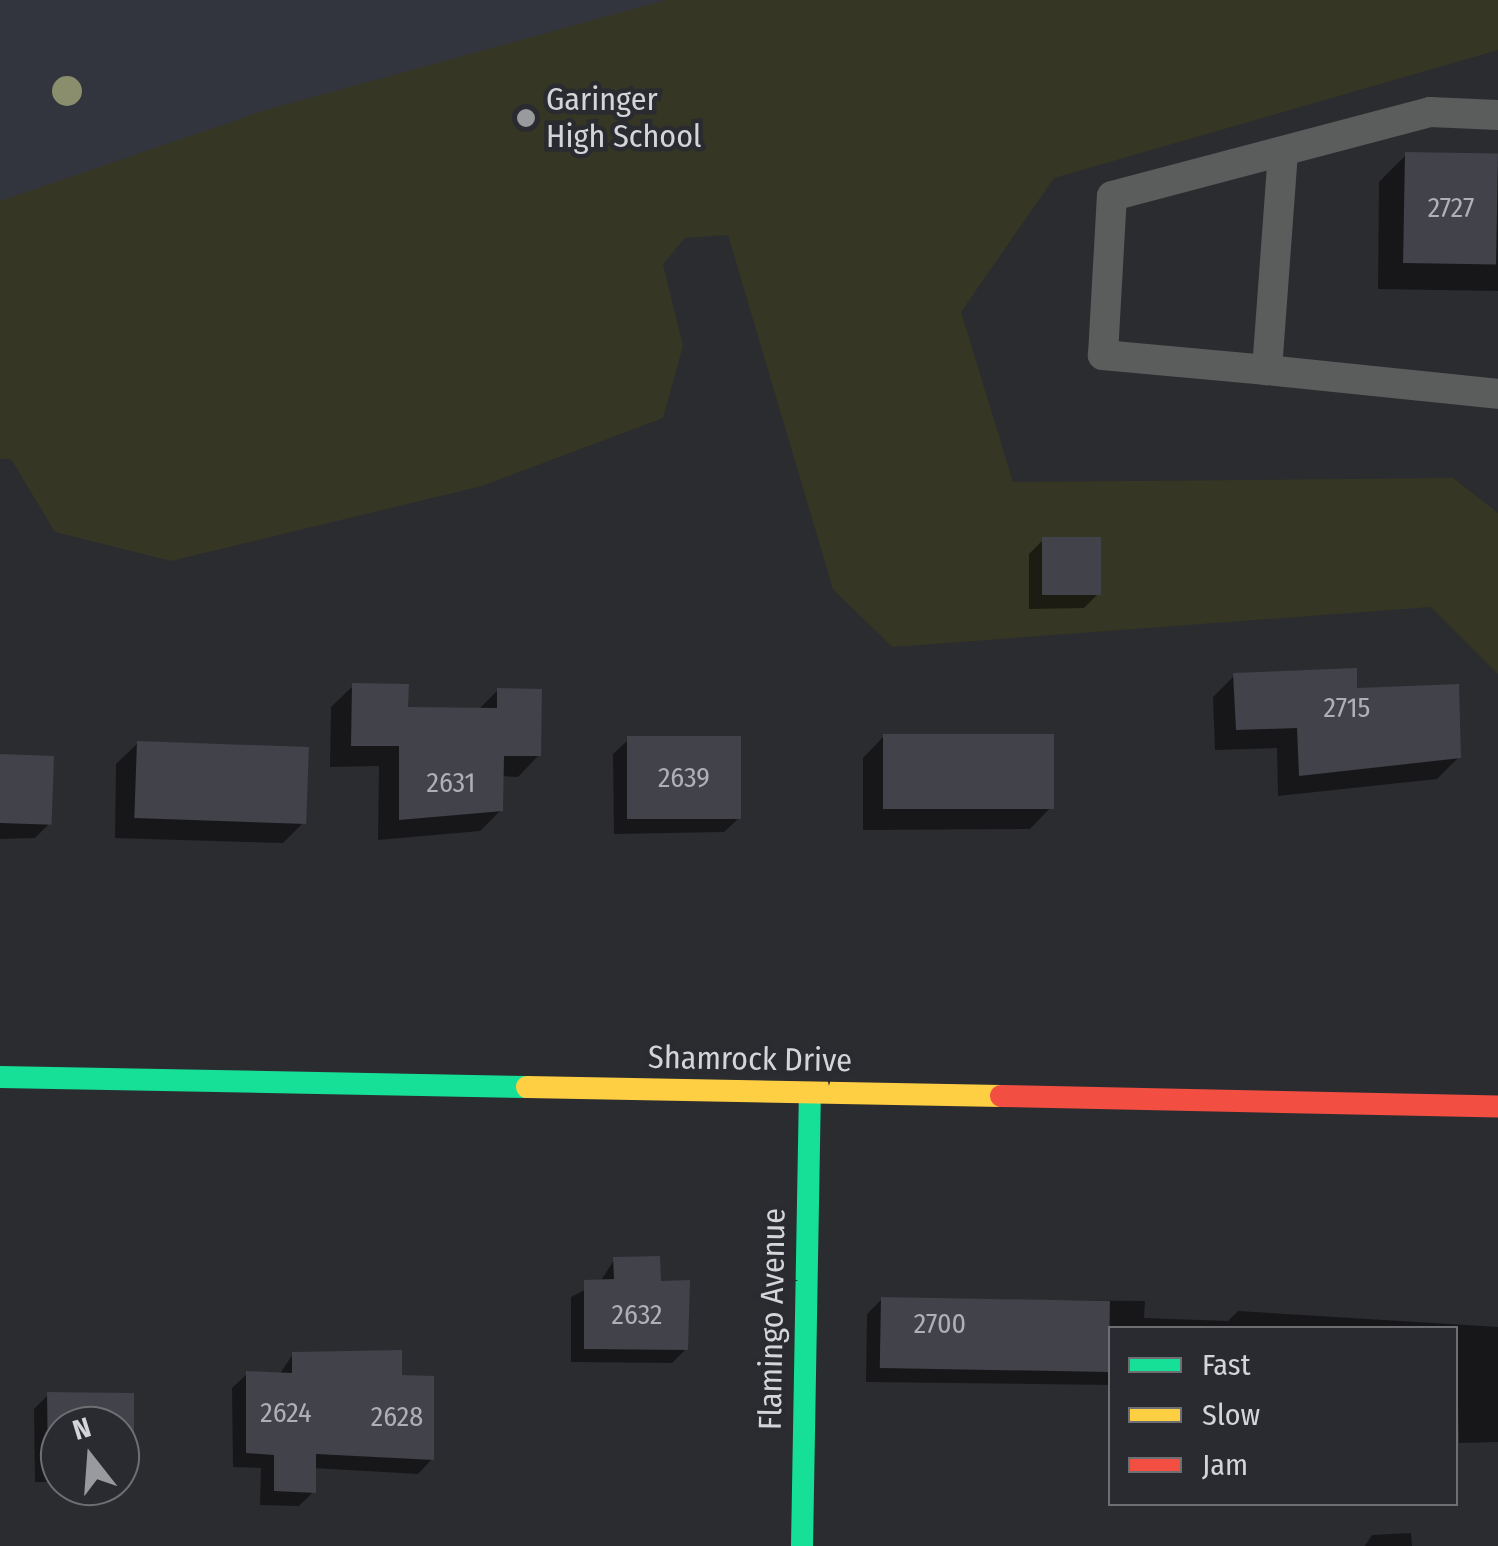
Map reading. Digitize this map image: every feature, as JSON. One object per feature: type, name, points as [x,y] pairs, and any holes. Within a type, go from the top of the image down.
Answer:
[{"type":"street","name":"Shamrock Drive","points":[[0,1077],[1498,1106]]},
{"type":"street","name":"Flamingo Avenue","points":[[802,1546],[810,1093]]},
{"type":"lane","points":[[1498,115],[1430,112],[1112,196],[1102,355],[1498,394]]},
{"type":"lane","points":[[1267,370],[1283,152]]},
{"type":"shaded area","name":"Garinger High School","points":[[0,0],[1498,0],[1498,15],[0,361]]},
{"type":"green space","points":[[666,0],[1498,0],[1498,50],[1054,178],[961,312],[1013,482],[1453,478],[1498,513],[1498,674],[1431,607],[892,647],[833,589],[728,235],[685,238],[663,264],[683,346],[663,418],[482,486],[171,561],[55,532],[11,459],[0,459],[0,201],[266,110]]},
{"type":"building","points":[[1405,152],[1498,154],[1496,265],[1403,263]]},
{"type":"building","points":[[1042,537],[1101,537],[1101,595],[1042,595]]},
{"type":"building","points":[[1357,668],[1357,688],[1459,684],[1461,758],[1299,776],[1297,728],[1236,730],[1233,673]]},
{"type":"building","points":[[352,683],[409,684],[408,707],[497,708],[497,688],[542,689],[541,756],[504,756],[503,811],[399,820],[399,746],[351,746]]},
{"type":"building","points":[[883,734],[1054,734],[1054,809],[883,809]]},
{"type":"building","points":[[627,736],[741,736],[741,819],[627,819]]},
{"type":"building","points":[[137,741],[309,747],[306,824],[134,818]]},
{"type":"building","points":[[0,754],[54,756],[52,825],[0,823]]},
{"type":"building","points":[[660,1256],[661,1281],[690,1280],[688,1350],[584,1349],[584,1280],[614,1279],[613,1257]]},
{"type":"building","points":[[881,1297],[1110,1301],[1108,1372],[880,1368]]},
{"type":"building","points":[[402,1350],[402,1375],[434,1376],[434,1460],[316,1454],[316,1493],[274,1491],[274,1455],[246,1453],[246,1371],[292,1373],[292,1352]]},
{"type":"building","points":[[47,1392],[134,1393],[134,1406],[47,1406]]},
{"type":"traffic: fast","points":[[0,1077],[527,1087]]},
{"type":"traffic: fast","points":[[802,1546],[810,1093]]},
{"type":"traffic: slow","points":[[527,1087],[1001,1096]]},
{"type":"traffic: jam","points":[[1001,1096],[1498,1106]]},
{"type":"place","name":"Garinger High School","points":[[526,118]]}]
